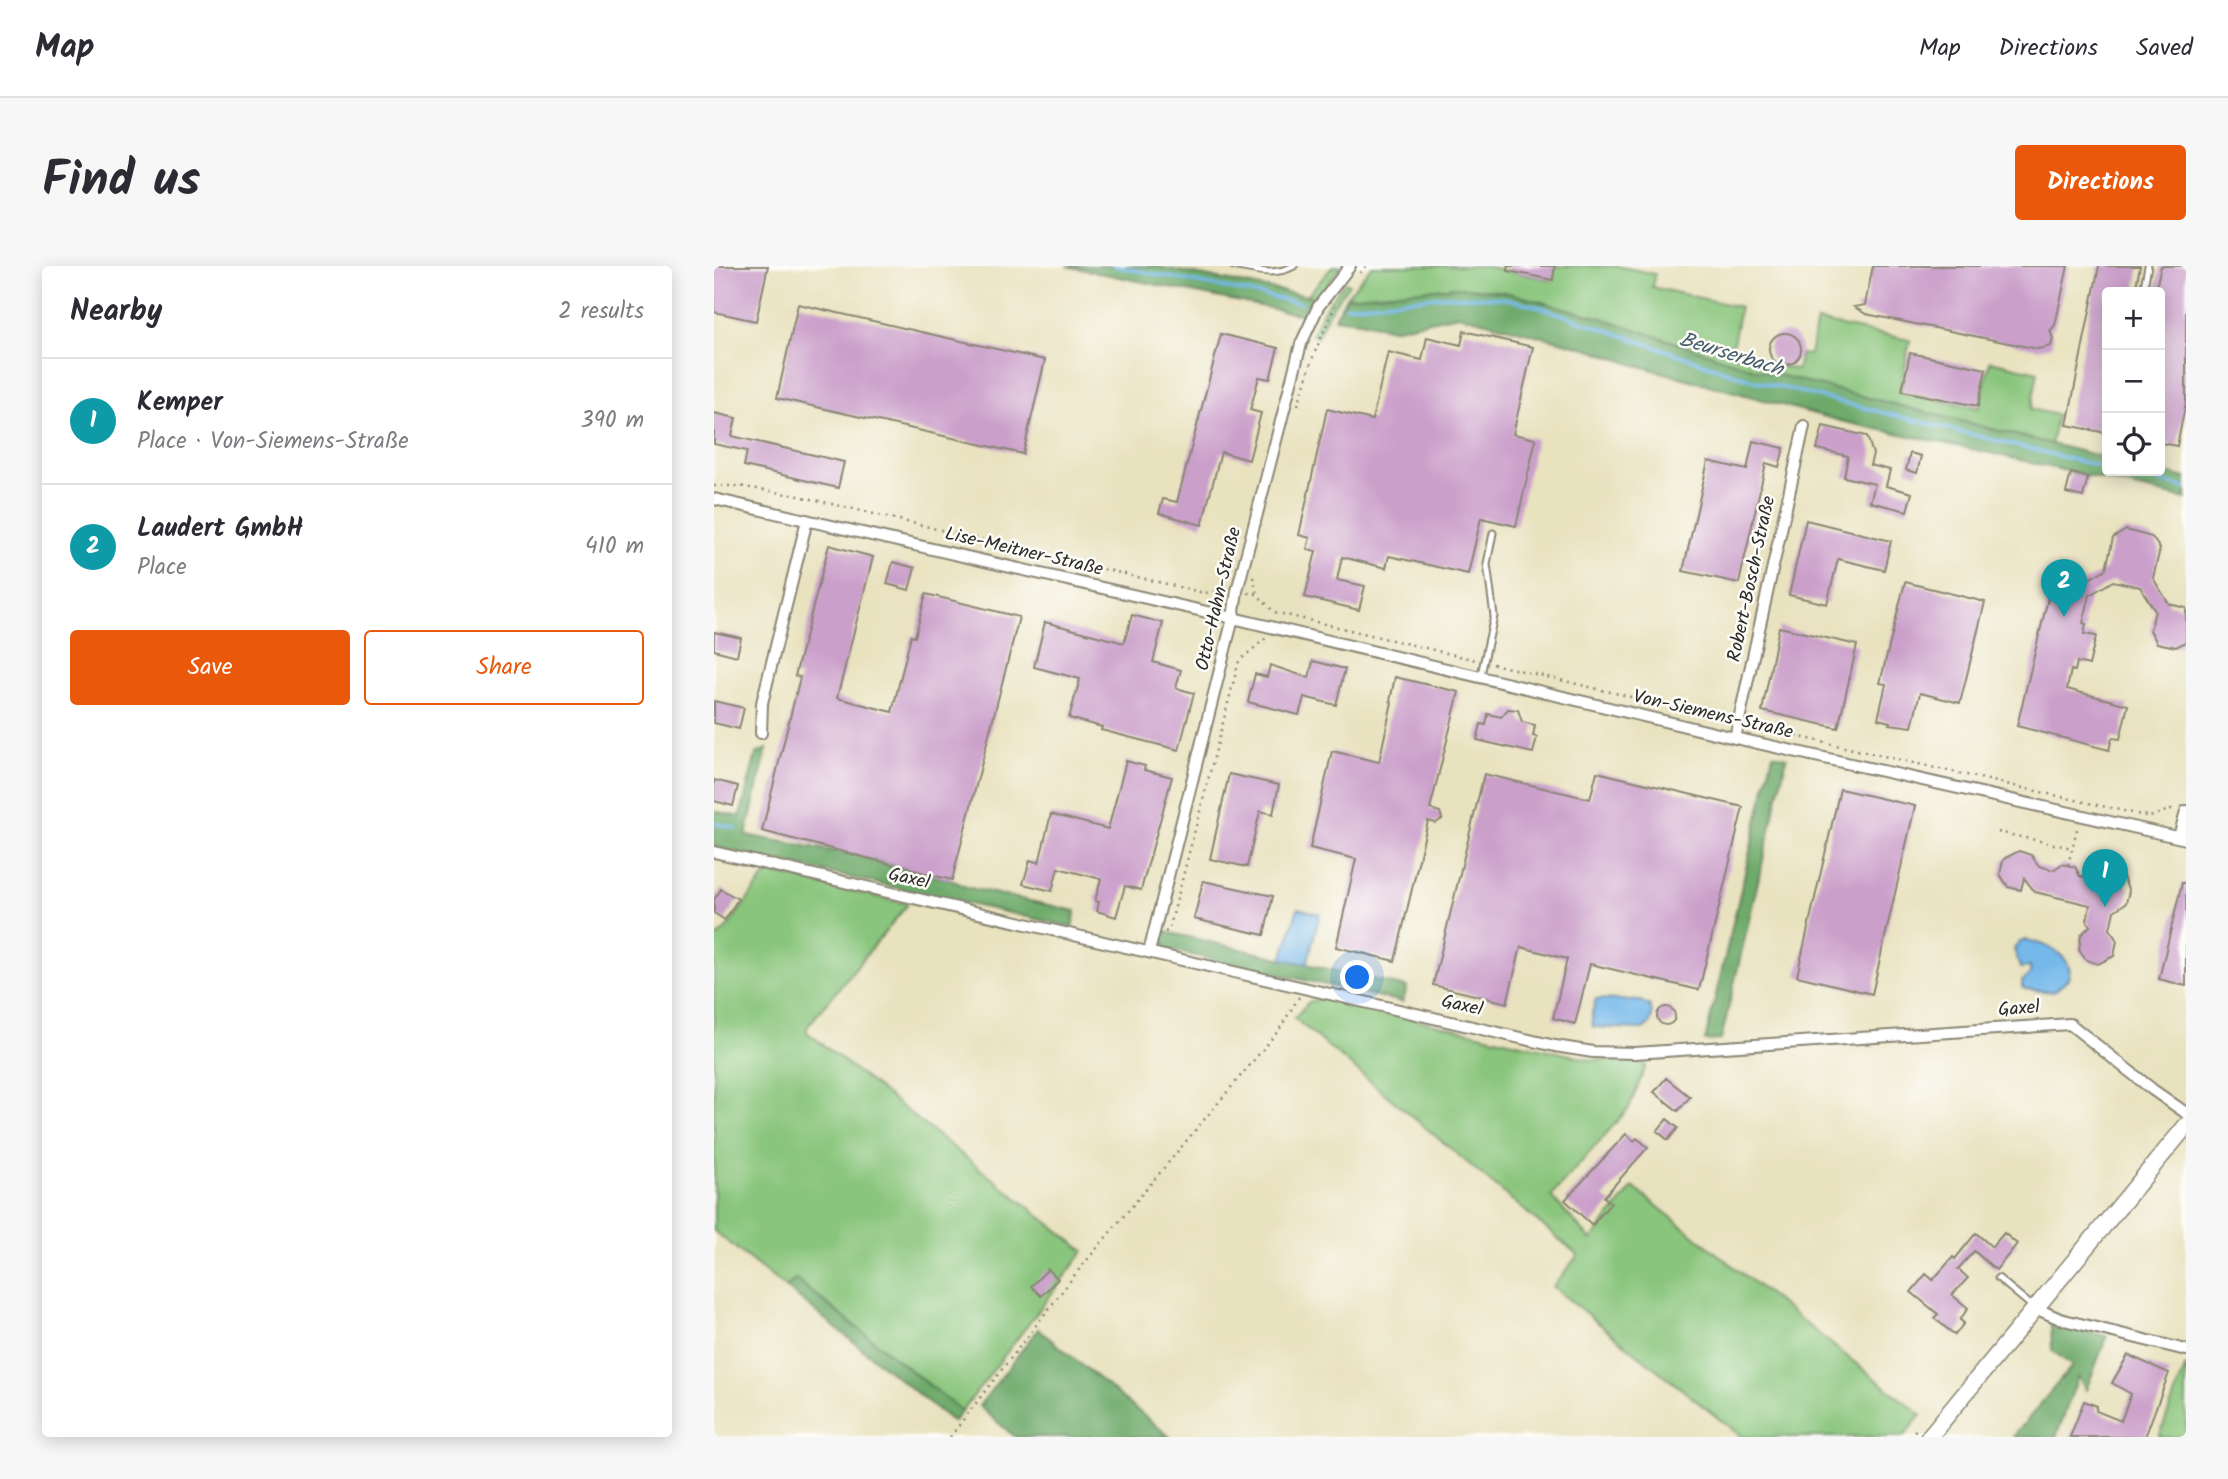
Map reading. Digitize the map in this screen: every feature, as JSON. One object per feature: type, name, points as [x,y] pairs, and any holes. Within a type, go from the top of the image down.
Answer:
[{"type":"street","name":"Otto-Hahn-Straße","points":[[1149,952],[1233,618],[1237,591],[1301,344],[1318,307],[1350,266]]},
{"type":"street","name":"Robert-Bosch-Straße","points":[[1735,738],[1804,426]]},
{"type":"street","name":"Lise-Meitner-Straße","points":[[714,499],[1233,618]]},
{"type":"street","points":[[761,733],[762,704],[807,520]]},
{"type":"street","name":"Von-Siemens-Straße","points":[[1233,618],[1480,679],[2183,838]]},
{"type":"street","points":[[2183,838],[2186,813]]},
{"type":"street","name":"Gaxel","points":[[714,852],[1555,1046],[1610,1054],[2070,1024],[2186,1113]]},
{"type":"street","points":[[1929,1437],[2186,1126]]},
{"type":"street","points":[[2035,1308],[2060,1319],[2186,1350]]},
{"type":"lane","points":[[1233,266],[1270,274],[1283,272],[1294,266]]},
{"type":"lane","points":[[2144,287],[2148,266]]},
{"type":"lane","points":[[1480,679],[1494,616],[1487,564],[1493,533]]},
{"type":"lane","points":[[1998,1278],[2035,1308]]},
{"type":"path","points":[[1354,280],[1366,266]]},
{"type":"path","points":[[1295,416],[1323,330],[1341,297]]},
{"type":"path","points":[[714,486],[739,486],[799,496],[1204,593],[1229,590]]},
{"type":"path","points":[[1253,572],[1257,594],[1274,612],[2150,817],[2171,809],[2186,813]]},
{"type":"path","points":[[1244,592],[1257,594]]},
{"type":"path","points":[[1152,939],[1169,930],[1239,661],[1264,641],[1274,612]]},
{"type":"path","points":[[2068,865],[2080,815]]},
{"type":"path","points":[[1998,832],[2072,848]]},
{"type":"path","points":[[950,1437],[1077,1272],[1279,1030],[1303,988]]},
{"type":"green space","points":[[1066,266],[1154,266],[1312,297],[1303,315]]},
{"type":"green space","points":[[1333,266],[1341,266],[1311,305],[1309,304],[1312,297],[1308,295]]},
{"type":"green space","points":[[1372,266],[1484,266],[1552,280],[1555,266],[1618,266],[1655,274],[1652,287],[1740,307],[1731,354],[1797,370],[1801,354],[1810,355],[1817,321],[1910,340],[1900,393],[1979,408],[1990,361],[2038,372],[2031,409],[2057,415],[2051,444],[1754,369],[1601,318],[1504,292],[1457,287],[1346,297]]},
{"type":"green space","points":[[1345,282],[1349,284],[1328,313],[1317,338],[1312,334],[1318,320]]},
{"type":"green space","points":[[1457,287],[1504,292],[1601,318],[1754,369],[2102,457],[2102,476],[2165,476],[2165,473],[2186,478],[2186,499],[1844,422],[1632,364],[1590,349],[1459,315],[1392,329],[1335,318],[1346,297]]},
{"type":"green space","points":[[767,749],[746,835],[855,855],[916,871],[915,874],[921,876],[922,873],[952,880],[966,887],[1076,911],[1072,927],[714,847],[714,811],[740,817],[756,754]]},
{"type":"green space","points":[[1773,754],[1787,757],[1721,1040],[1705,1041]]},
{"type":"green space","points":[[768,872],[908,904],[807,1027],[807,1032],[1084,1251],[962,1411],[796,1279],[786,1288],[714,1231],[714,939],[725,930]]},
{"type":"green space","points":[[1162,931],[1407,987],[1403,1002],[1165,949]]},
{"type":"green space","points":[[1323,998],[1592,1060],[1641,1059],[1646,1066],[1629,1108],[1551,1196],[1591,1240],[1633,1187],[1921,1415],[1903,1437],[1742,1437],[1553,1287],[1578,1255],[1294,1018],[1309,1002]]},
{"type":"green space","points":[[795,1279],[962,1411],[953,1422],[786,1288]]},
{"type":"green space","points":[[2051,1323],[2107,1336],[2086,1390],[2078,1377],[2056,1437],[2013,1437],[2072,1366],[2052,1350]]},
{"type":"green space","points":[[1038,1329],[1170,1437],[1015,1437],[979,1406]]},
{"type":"green space","points":[[2186,1365],[2186,1437],[2159,1437]]},
{"type":"water","points":[[1298,908],[1320,914],[1307,964],[1282,959]]},
{"type":"water","points":[[2025,940],[2047,946],[2066,961],[2069,976],[2054,992],[2025,989],[2022,986],[2022,981],[2030,974],[2030,967],[2020,968],[2014,949]]},
{"type":"water","points":[[1596,999],[1640,1001],[1650,1006],[1651,1020],[1642,1029],[1593,1027],[1592,1013]]},
{"type":"building","points":[[714,266],[768,266],[756,321],[714,312]]},
{"type":"building","points":[[1508,266],[1555,266],[1553,280],[1508,271]]},
{"type":"building","points":[[1873,266],[2068,266],[2055,325],[2050,331],[2053,338],[2051,346],[2038,349],[1866,314],[1854,307],[1865,305]]},
{"type":"building","points":[[2099,266],[2140,266],[2136,287],[2102,287],[2102,432],[2067,425]]},
{"type":"building","points":[[2161,266],[2186,266],[2186,402],[2177,446],[2165,444],[2165,287],[2156,287]]},
{"type":"building","points":[[798,304],[1045,360],[1023,454],[777,398]]},
{"type":"building","points":[[1464,331],[1533,347],[1513,434],[1536,439],[1516,526],[1481,518],[1468,574],[1389,556],[1386,568],[1342,557],[1337,580],[1365,586],[1359,610],[1305,597],[1316,551],[1307,549],[1310,538],[1299,535],[1327,409],[1372,420],[1388,352],[1422,360],[1427,337],[1461,345]]},
{"type":"building","points":[[1785,333],[1796,338],[1801,349],[1796,360],[1785,365],[1774,360],[1769,349],[1774,338]]},
{"type":"building","points":[[1221,334],[1278,348],[1270,379],[1259,377],[1250,410],[1261,413],[1249,460],[1221,452],[1202,525],[1159,513],[1163,499],[1177,502]]},
{"type":"building","points":[[1910,353],[1986,369],[1978,406],[1902,391]]},
{"type":"building","points":[[714,413],[736,418],[732,436],[844,462],[838,488],[744,466],[747,451],[714,444]]},
{"type":"building","points":[[1823,426],[1867,436],[1873,454],[1870,465],[1890,470],[1886,486],[1912,493],[1907,511],[1870,502],[1875,484],[1844,477],[1848,456],[1817,449]]},
{"type":"building","points":[[1753,441],[1784,448],[1779,467],[1766,463],[1739,583],[1683,571],[1708,461],[1747,470]]},
{"type":"building","points":[[1910,453],[1921,456],[1917,473],[1906,470]]},
{"type":"building","points":[[2071,473],[2088,477],[2083,497],[2066,493]]},
{"type":"building","points":[[1806,520],[1891,541],[1884,570],[1838,559],[1827,604],[1789,595]]},
{"type":"building","points":[[2126,530],[2152,537],[2160,549],[2153,578],[2169,604],[2186,608],[2186,642],[2176,647],[2157,643],[2150,630],[2155,611],[2140,587],[2113,581],[2090,595],[2083,623],[2086,624],[2084,634],[2096,636],[2089,665],[2077,662],[2075,671],[2071,670],[2067,689],[2128,705],[2120,739],[2112,738],[2109,750],[2017,726],[2051,586],[2063,578],[2082,583],[2106,569],[2113,538]]},
{"type":"building","points":[[829,545],[873,557],[837,698],[892,712],[911,636],[915,637],[926,594],[1019,617],[952,880],[762,831],[800,677],[795,676]]},
{"type":"building","points":[[893,562],[915,568],[909,590],[887,584]]},
{"type":"building","points":[[1905,582],[1985,602],[1960,703],[1920,693],[1912,727],[1889,724],[1890,722],[1878,719],[1886,684],[1880,683]]},
{"type":"building","points":[[1132,615],[1163,623],[1153,662],[1181,670],[1176,688],[1194,693],[1179,750],[1101,730],[1102,727],[1069,718],[1080,679],[1034,667],[1045,622],[1124,643]]},
{"type":"building","points":[[1779,627],[1857,645],[1838,728],[1762,711]]},
{"type":"building","points":[[714,632],[741,638],[737,656],[714,650]]},
{"type":"building","points":[[1313,661],[1345,669],[1336,705],[1304,697],[1299,715],[1248,702],[1255,674],[1267,677],[1270,665],[1309,678]]},
{"type":"building","points":[[1395,677],[1459,692],[1430,809],[1440,812],[1442,819],[1436,823],[1428,821],[1395,961],[1336,947],[1356,859],[1310,848],[1332,751],[1379,762]]},
{"type":"building","points":[[714,701],[744,708],[739,729],[714,723]]},
{"type":"building","points":[[1508,709],[1518,710],[1522,722],[1535,725],[1533,736],[1537,737],[1533,753],[1477,740],[1481,724],[1486,725],[1488,714],[1501,717]]},
{"type":"building","points":[[1126,761],[1145,766],[1144,770],[1172,777],[1141,890],[1125,886],[1116,917],[1097,911],[1099,902],[1095,901],[1101,879],[1058,868],[1052,891],[1023,884],[1030,860],[1039,863],[1051,814],[1108,829]]},
{"type":"building","points":[[1597,772],[1743,807],[1699,990],[1590,964],[1575,1024],[1553,1018],[1567,959],[1521,947],[1507,1003],[1433,985],[1484,774],[1590,799]]},
{"type":"building","points":[[1229,774],[1279,785],[1273,814],[1260,811],[1247,867],[1210,859]]},
{"type":"building","points":[[714,780],[738,786],[733,806],[714,801]]},
{"type":"building","points":[[1840,789],[1915,806],[1872,994],[1797,976]]},
{"type":"building","points":[[2019,851],[2031,855],[2039,866],[2053,870],[2062,864],[2075,867],[2080,876],[2094,879],[2107,872],[2123,877],[2129,891],[2126,903],[2114,911],[2110,929],[2117,941],[2114,956],[2098,964],[2086,960],[2079,950],[2081,935],[2090,926],[2087,921],[2090,905],[2035,892],[2024,878],[2021,890],[2008,887],[2000,874],[2003,861]]},
{"type":"building","points":[[1203,881],[1273,896],[1264,935],[1194,919]]},
{"type":"building","points":[[2182,883],[2186,883],[2186,986],[2159,979]]},
{"type":"building","points":[[721,889],[738,899],[725,920],[714,913],[714,900]]},
{"type":"building","points":[[1666,1007],[1672,1010],[1675,1016],[1672,1022],[1666,1025],[1660,1022],[1657,1016],[1660,1010]]},
{"type":"building","points":[[1666,1078],[1690,1097],[1678,1111],[1654,1092]]},
{"type":"building","points":[[1667,1119],[1678,1128],[1668,1140],[1657,1131]]},
{"type":"building","points":[[1626,1134],[1634,1141],[1637,1138],[1648,1147],[1604,1197],[1611,1203],[1592,1225],[1565,1200]]},
{"type":"building","points":[[1976,1233],[1992,1247],[2004,1233],[2017,1244],[1996,1270],[1974,1251],[1958,1269],[1968,1278],[1952,1295],[1968,1308],[1960,1320],[1964,1323],[1955,1335],[1934,1318],[1938,1314],[1911,1292],[1926,1274],[1933,1280]]},
{"type":"building","points":[[1048,1269],[1058,1279],[1041,1296],[1031,1286]]},
{"type":"building","points":[[2128,1355],[2169,1373],[2145,1437],[2070,1437],[2084,1401],[2097,1406],[2096,1411],[2121,1421],[2131,1394],[2112,1383]]},
{"type":"waterway","name":"Beurserbach","points":[[1114,266],[1301,303]]},
{"type":"waterway","name":"Beurserbach","points":[[1345,306],[1445,296],[1504,298],[1540,307],[1752,380],[2102,467]]},
{"type":"waterway","name":"Beurserbach","points":[[2139,476],[2186,488]]},
{"type":"waterway","points":[[714,823],[736,828]]},
{"type":"place","name":"Laudert GmbH","points":[[2064,617]]},
{"type":"place","name":"Kemper","points":[[2105,907]]}]
